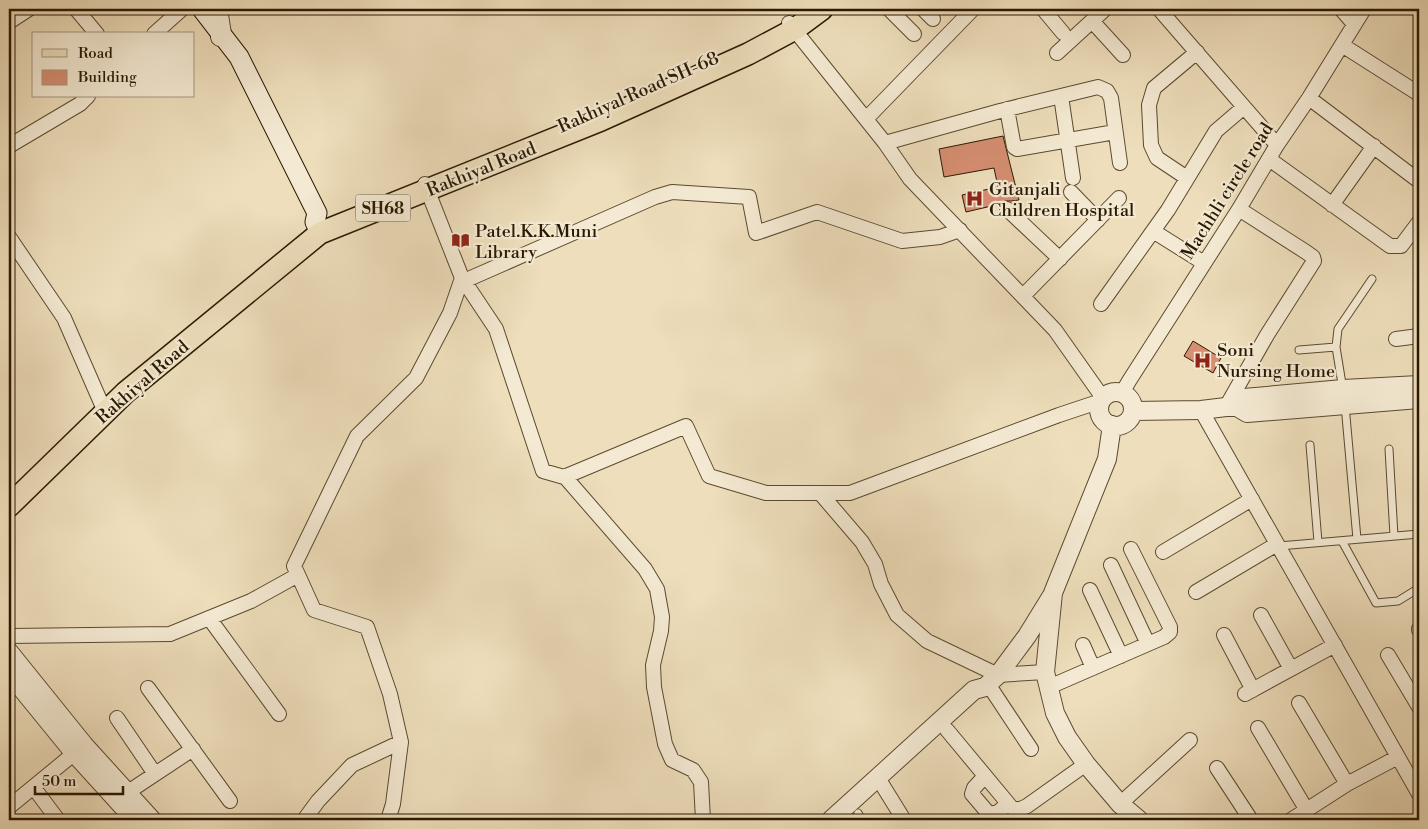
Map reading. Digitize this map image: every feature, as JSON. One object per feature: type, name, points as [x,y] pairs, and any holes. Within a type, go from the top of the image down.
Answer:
[{"type":"main road","points":[[189,9],[219,38]]},
{"type":"main road","points":[[202,9],[219,38],[307,218],[318,228]]},
{"type":"main road","name":"SH68","points":[[792,26],[806,9]]},
{"type":"main road","name":"Rakhiyal Road","points":[[9,494],[105,408],[318,228],[426,185],[600,120],[748,54],[822,9]]},
{"type":"street","points":[[9,22],[29,9]]},
{"type":"street","points":[[76,9],[95,32]]},
{"type":"street","points":[[156,32],[182,9]]},
{"type":"street","points":[[218,9],[219,38]]},
{"type":"street","points":[[889,9],[914,34]]},
{"type":"street","points":[[923,9],[933,19]]},
{"type":"street","points":[[866,119],[973,9]]},
{"type":"street","points":[[1043,9],[1064,33]]},
{"type":"street","points":[[1057,52],[1105,9]]},
{"type":"street","points":[[1159,9],[1277,145]]},
{"type":"street","points":[[1341,9],[1354,24]]},
{"type":"street","name":"Machhli circle road","points":[[1122,393],[1128,380],[1239,209],[1270,160],[1277,145],[1309,98],[1364,9]]},
{"type":"street","points":[[1092,21],[1123,54]]},
{"type":"street","points":[[426,185],[463,279],[496,329],[543,471],[565,476],[686,426],[709,476],[766,493],[850,493],[1102,400],[1114,392],[1122,393],[1130,400],[1133,411],[1130,419],[1124,424],[1112,425],[1106,423],[1099,411],[1102,400],[1055,330],[910,178],[885,143],[792,26]]},
{"type":"street","points":[[1342,45],[1419,94]]},
{"type":"street","points":[[1187,178],[1157,158],[1151,146],[1149,105],[1154,88],[1197,52]]},
{"type":"street","points":[[885,143],[1007,109],[1098,87],[1107,91],[1110,98],[1120,163]]},
{"type":"street","points":[[1061,96],[1073,178]]},
{"type":"street","points":[[9,146],[80,104],[86,98]]},
{"type":"street","points":[[1309,98],[1419,181]]},
{"type":"street","points":[[1101,304],[1153,230],[1216,131],[1244,107]]},
{"type":"street","points":[[1007,109],[1014,147],[1027,148],[1116,132]]},
{"type":"street","points":[[1332,205],[1374,146]]},
{"type":"street","points":[[1270,160],[1390,246],[1401,246],[1419,222]]},
{"type":"street","points":[[388,820],[393,804],[401,742],[390,694],[366,627],[314,610],[294,566],[357,436],[416,378],[450,313],[463,279],[655,197],[672,192],[749,197],[756,233],[817,212],[902,241],[940,237],[960,230]]},
{"type":"street","points":[[1071,192],[1098,220]]},
{"type":"street","points":[[1023,296],[1119,198]]},
{"type":"street","points":[[1007,209],[1060,259]]},
{"type":"street","points":[[1231,407],[1267,335],[1314,261],[1313,257],[1306,252],[1239,209]]},
{"type":"street","points":[[1153,230],[1204,263]]},
{"type":"street","points":[[9,237],[64,318],[105,408]]},
{"type":"street","points":[[1396,340],[1419,336]]},
{"type":"street","points":[[1133,411],[1201,410],[1231,407],[1246,414],[1419,385]]},
{"type":"street","points":[[1344,397],[1419,399]]},
{"type":"street","points":[[1201,410],[1419,794]]},
{"type":"street","points":[[831,820],[947,730],[983,697],[990,682],[1027,636],[1053,593],[1107,459],[1112,425]]},
{"type":"street","points":[[565,476],[645,568],[658,590],[662,617],[661,631],[653,665],[654,687],[665,744],[672,760],[693,770],[701,782],[703,820]]},
{"type":"street","points":[[820,493],[862,542],[875,564],[881,584],[897,615],[927,641],[990,682],[1031,749]]},
{"type":"street","points":[[1163,552],[1252,499]]},
{"type":"street","points":[[1196,592],[1278,545]]},
{"type":"street","points":[[857,818],[881,783],[974,690],[990,682],[1047,679],[1092,668],[1164,637],[1170,632],[1170,627],[1131,549]]},
{"type":"street","points":[[1111,565],[1148,644]]},
{"type":"street","points":[[9,636],[170,634],[251,601],[298,575]]},
{"type":"street","points":[[1090,590],[1121,656]]},
{"type":"street","points":[[1053,593],[1047,679],[1055,713],[1067,737],[1086,764],[1128,814],[1190,740]]},
{"type":"street","points":[[1262,615],[1291,669]]},
{"type":"street","points":[[208,618],[279,714]]},
{"type":"street","points":[[1224,636],[1249,692],[1335,645]]},
{"type":"street","points":[[1083,645],[1092,668]]},
{"type":"street","points":[[9,652],[80,750]]},
{"type":"street","points":[[1388,655],[1419,707]]},
{"type":"street","points":[[9,673],[121,796],[152,820]]},
{"type":"street","points":[[148,688],[230,801]]},
{"type":"street","points":[[1299,703],[1347,784]]},
{"type":"street","points":[[117,718],[155,774]]},
{"type":"street","points":[[1258,728],[1306,809]]},
{"type":"street","points":[[947,730],[1008,804],[1018,810],[1027,806],[1086,764]]},
{"type":"street","points":[[304,820],[318,800],[352,765],[401,742]]},
{"type":"street","points":[[121,796],[193,749]]},
{"type":"street","points":[[9,806],[80,750]]},
{"type":"street","points":[[1291,820],[1347,784],[1398,757]]},
{"type":"street","points":[[1217,768],[1251,820]]},
{"type":"street","points":[[985,776],[974,788],[972,794],[984,810],[989,814],[998,812],[1008,804]]},
{"type":"street","points":[[881,783],[904,820]]},
{"type":"street","points":[[34,788],[58,820]]},
{"type":"street","points":[[121,796],[135,820]]},
{"type":"lane","points":[[1357,539],[1344,397],[1336,347],[1338,329],[1372,279]]},
{"type":"lane","points":[[1300,350],[1336,347]]},
{"type":"lane","points":[[1310,445],[1318,542]]},
{"type":"lane","points":[[1389,449],[1394,536]]},
{"type":"lane","points":[[1278,545],[1419,534]]},
{"type":"lane","points":[[1342,541],[1376,603],[1398,601],[1419,588]]},
{"type":"building","points":[[1003,136],[1019,200],[1005,201],[1000,204],[966,212],[962,195],[998,187],[994,168],[944,177],[939,149]]},
{"type":"building","points":[[1193,341],[1221,358],[1213,373],[1184,356]]},
{"type":"place","name":"Gitanjali Children Hospital","points":[[975,199]]},
{"type":"place","name":"Patel.K.K.Muni Library","points":[[461,241]]},
{"type":"place","name":"Soni Nursing Home","points":[[1203,360]]}]
